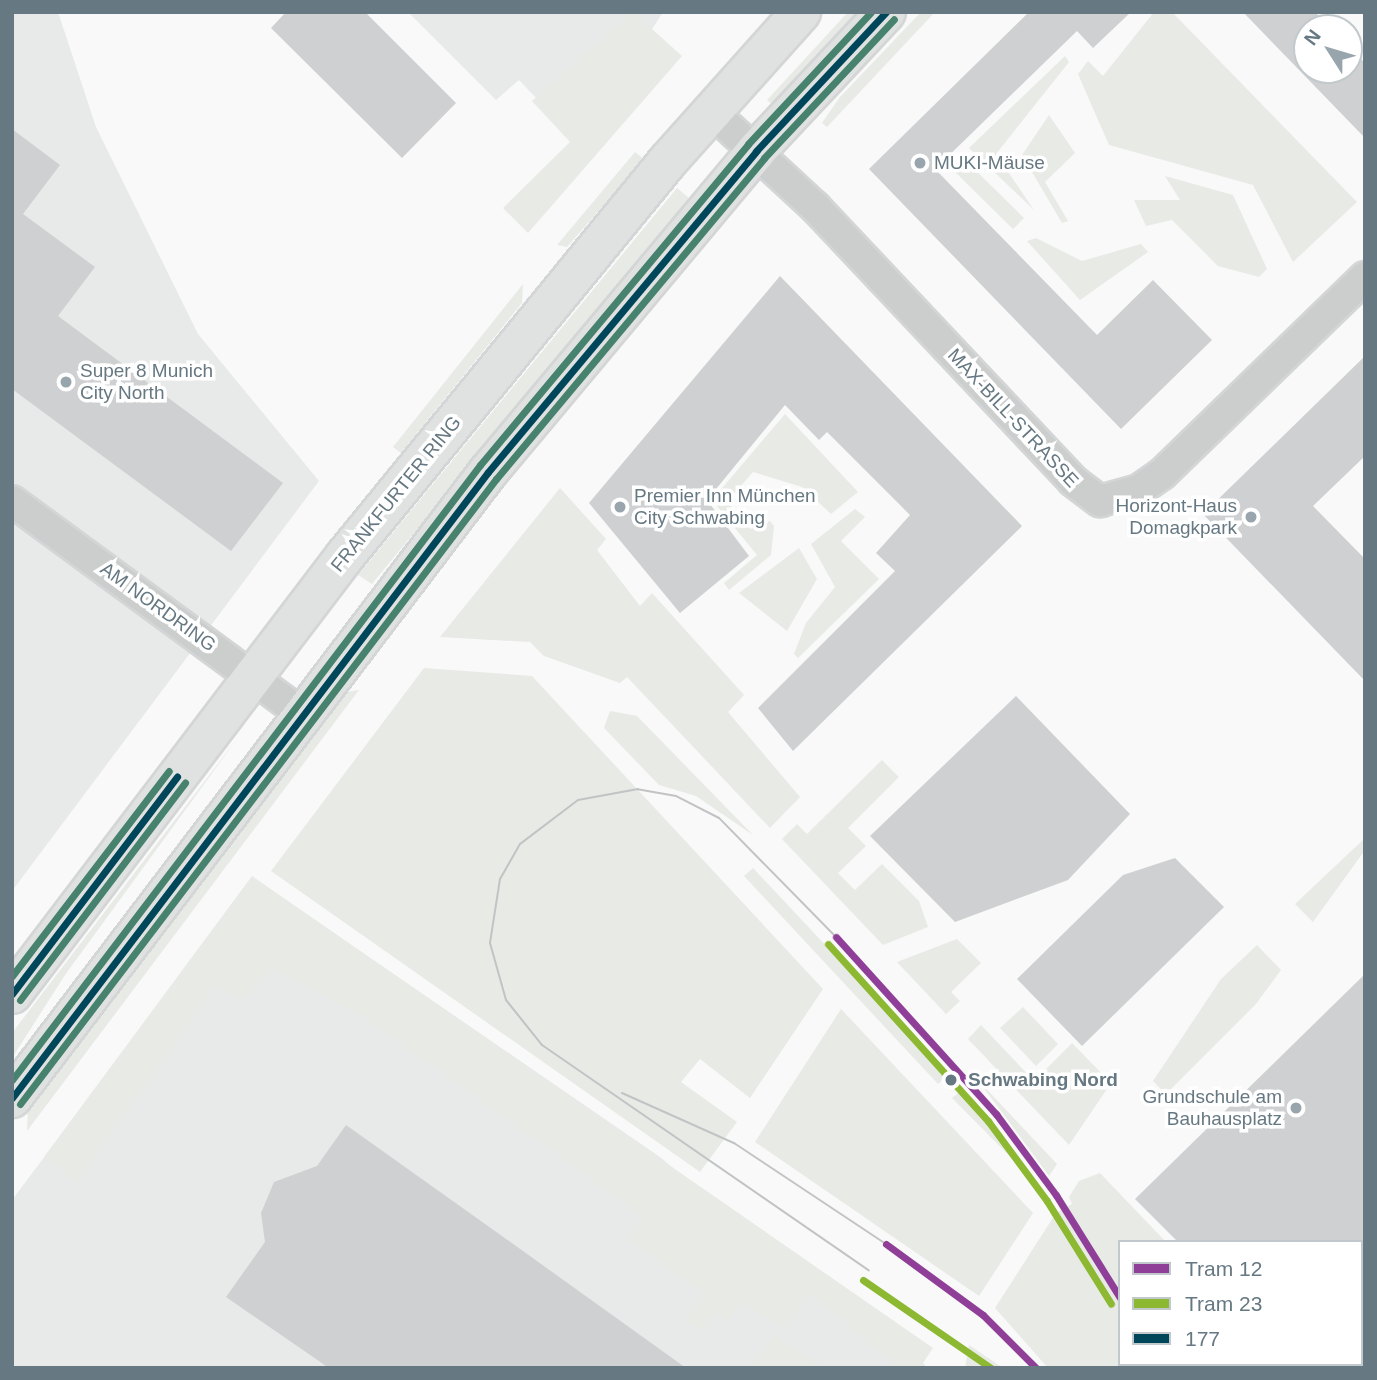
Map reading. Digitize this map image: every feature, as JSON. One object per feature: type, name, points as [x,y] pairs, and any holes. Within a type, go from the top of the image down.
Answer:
[{"type":"main road","name":"FRANKFURTER RING","points":[[12,994],[253,677],[470,402],[711,111],[801,12]]},
{"type":"main road","points":[[12,1098],[488,472],[756,151],[886,12]]},
{"type":"street","name":"MAX-BILL-STRASSE","points":[[711,111],[756,151],[1081,490],[1101,501],[1139,490],[1162,474],[1365,277]]},
{"type":"street","name":"AM NORDRING","points":[[12,502],[302,715]]},
{"type":"shaded area","points":[[12,12],[58,12],[96,127],[198,334],[319,481],[12,891]]},
{"type":"shaded area","points":[[408,12],[663,12],[579,143],[519,80],[496,100]]},
{"type":"shaded area","points":[[633,12],[682,56],[528,233],[503,208],[570,142],[532,101]]},
{"type":"shaded area","points":[[848,12],[859,12],[773,105],[767,100]]},
{"type":"shaded area","points":[[921,12],[935,12],[827,127],[822,123],[840,97]]},
{"type":"shaded area","points":[[1154,12],[1172,12],[1357,202],[1293,262],[1253,185],[1109,145],[1078,74],[1088,61],[1103,76]]},
{"type":"shaded area","points":[[1065,56],[1069,62],[996,154],[1034,210],[969,148]]},
{"type":"shaded area","points":[[1049,115],[1075,153],[1045,182],[1068,221],[1062,223],[1022,155]]},
{"type":"shaded area","points":[[635,152],[644,159],[567,247],[557,245]]},
{"type":"shaded area","points":[[962,157],[1024,218],[1013,229],[952,169]]},
{"type":"shaded area","points":[[1165,176],[1233,195],[1267,269],[1259,277],[1218,266],[1172,220],[1146,226],[1134,200],[1180,200]]},
{"type":"shaded area","points":[[677,188],[689,198],[372,584],[358,575]]},
{"type":"shaded area","points":[[1036,238],[1082,261],[1141,244],[1148,252],[1080,300],[1027,241]]},
{"type":"shaded area","points":[[523,284],[522,303],[401,453],[393,447]]},
{"type":"shaded area","points":[[785,414],[858,492],[831,514],[802,487],[753,472],[727,502],[751,529],[770,521],[774,526],[771,555],[729,590],[724,583],[757,555],[712,500]]},
{"type":"shaded area","points":[[560,488],[606,539],[597,550],[640,606],[652,593],[744,695],[728,712],[800,797],[770,828],[627,677],[620,683],[544,656],[530,642],[440,637]]},
{"type":"shaded area","points":[[855,509],[865,517],[841,541],[879,579],[798,658],[794,654],[806,623],[835,587],[811,544]]},
{"type":"shaded area","points":[[799,548],[817,579],[787,631],[739,593]]},
{"type":"shaded area","points":[[424,668],[532,676],[823,989],[750,1098],[700,1059],[681,1082],[737,1122],[700,1172],[271,871]]},
{"type":"shaded area","points":[[359,690],[27,1131],[28,1111],[346,692]]},
{"type":"shaded area","points":[[610,711],[637,716],[753,835],[696,796],[659,785],[604,728]]},
{"type":"shaded area","points":[[237,739],[65,975],[12,1058],[12,1033]]},
{"type":"shaded area","points":[[882,760],[899,777],[848,828],[866,846],[838,873],[855,890],[882,864],[919,901],[928,927],[883,945],[782,839],[797,824],[807,834]]},
{"type":"shaded area","points":[[1365,838],[1365,850],[1313,922],[1295,904]]},
{"type":"shaded area","points":[[753,868],[947,1075],[938,1084],[744,876]]},
{"type":"shaded area","points":[[252,876],[933,1348],[923,1363],[927,1368],[899,1368],[811,1294],[786,1329],[743,1302],[728,1322],[716,1313],[702,1332],[685,1320],[704,1293],[626,1238],[643,1216],[368,1020],[273,969],[241,1000],[216,987],[77,1182],[44,1157]]},
{"type":"shaded area","points":[[254,878],[660,1157],[910,1368],[12,1368],[12,1200]]},
{"type":"shaded area","points":[[957,939],[981,963],[951,992],[960,1001],[946,1014],[897,962]]},
{"type":"shaded area","points":[[1257,945],[1281,970],[1256,1004],[1166,1094],[1153,1081],[1221,979]]},
{"type":"shaded area","points":[[1023,1007],[1058,1044],[1036,1066],[1000,1028]]},
{"type":"shaded area","points":[[841,1009],[1033,1213],[979,1296],[755,1142]]},
{"type":"shaded area","points":[[981,1025],[1034,1081],[1072,1043],[1111,1083],[1069,1145],[968,1039]]},
{"type":"shaded area","points":[[976,1078],[1057,1164],[1049,1176],[998,1107]]},
{"type":"shaded area","points":[[963,1089],[987,1117],[1034,1181],[952,1098]]},
{"type":"shaded area","points":[[1100,1173],[1164,1240],[1118,1240],[1118,1366],[1259,1368],[1048,1368],[995,1308],[1056,1213],[1072,1204],[1069,1197],[1079,1181]]},
{"type":"shaded area","points":[[776,1335],[822,1368],[752,1366]]},
{"type":"shaded area","points":[[969,1345],[1000,1366],[1001,1368],[965,1368]]},
{"type":"building","points":[[286,12],[365,12],[456,103],[402,158],[271,28]]},
{"type":"building","points":[[1029,12],[1131,12],[1093,48],[1077,31],[935,169],[1097,335],[1153,280],[1212,340],[1121,429],[869,169]]},
{"type":"building","points":[[1243,12],[1315,12],[1317,14],[1293,14],[1293,64]]},
{"type":"building","points":[[1363,61],[1365,63],[1365,138],[1313,84],[1363,84]]},
{"type":"building","points":[[12,129],[60,165],[23,214],[95,267],[58,316],[283,483],[231,551],[12,389]]},
{"type":"building","points":[[780,276],[1022,526],[793,751],[758,708],[895,571],[876,553],[910,515],[827,432],[819,440],[785,405],[707,500],[749,556],[680,613],[589,503]]},
{"type":"building","name":"Horizont-Haus Domagkpark","points":[[1365,356],[1365,456],[1313,506],[1365,559],[1365,681],[1203,514]]},
{"type":"building","points":[[1016,696],[1130,814],[1068,880],[955,922],[870,836]]},
{"type":"building","points":[[1175,858],[1224,907],[1082,1046],[1017,979],[1123,875]]},
{"type":"building","name":"Grundschule am Bauhausplatz","points":[[1365,974],[1365,1242],[1176,1240],[1135,1199]]},
{"type":"building","points":[[346,1125],[686,1368],[329,1368],[226,1297],[265,1242],[261,1213],[274,1182],[317,1166]]},
{"type":"tram line","points":[[836,937],[719,818],[676,796],[638,789],[578,800],[520,844],[500,879],[490,943],[506,1000],[542,1045],[869,1271]]},
{"type":"tram line","name":"12","points":[[836,937],[996,1114],[1056,1195],[1118,1295]]},
{"type":"tram line","name":"23","points":[[828,944],[988,1121],[1047,1201],[1111,1304]]},
{"type":"tram line","points":[[622,1093],[734,1143],[886,1244]]},
{"type":"tram line","name":"12","points":[[886,1244],[983,1315],[1036,1368]]},
{"type":"tram line","name":"23","points":[[863,1280],[991,1368]]},
{"type":"transit line","points":[[12,1080],[480,465],[748,144],[871,12]]},
{"type":"transit line","name":"177","points":[[12,1098],[488,472],[756,151],[886,12]]},
{"type":"transit line","points":[[20,1104],[496,479],[764,158],[894,19]]},
{"type":"transit line","points":[[12,976],[169,771]]},
{"type":"transit line","name":"177","points":[[12,994],[177,777]]},
{"type":"transit line","points":[[20,1000],[185,783]]},
{"type":"place","name":"MUKI-Mäuse","points":[[920,163]]},
{"type":"place","name":"Super 8 Munich City North","points":[[66,382]]},
{"type":"place","name":"Premier Inn München City Schwabing","points":[[620,507]]},
{"type":"place","name":"Horizont-Haus Domagkpark","points":[[1251,517]]},
{"type":"place","name":"Schwabing Nord","points":[[951,1080]]},
{"type":"place","name":"Grundschule am Bauhausplatz","points":[[1296,1108]]}]
